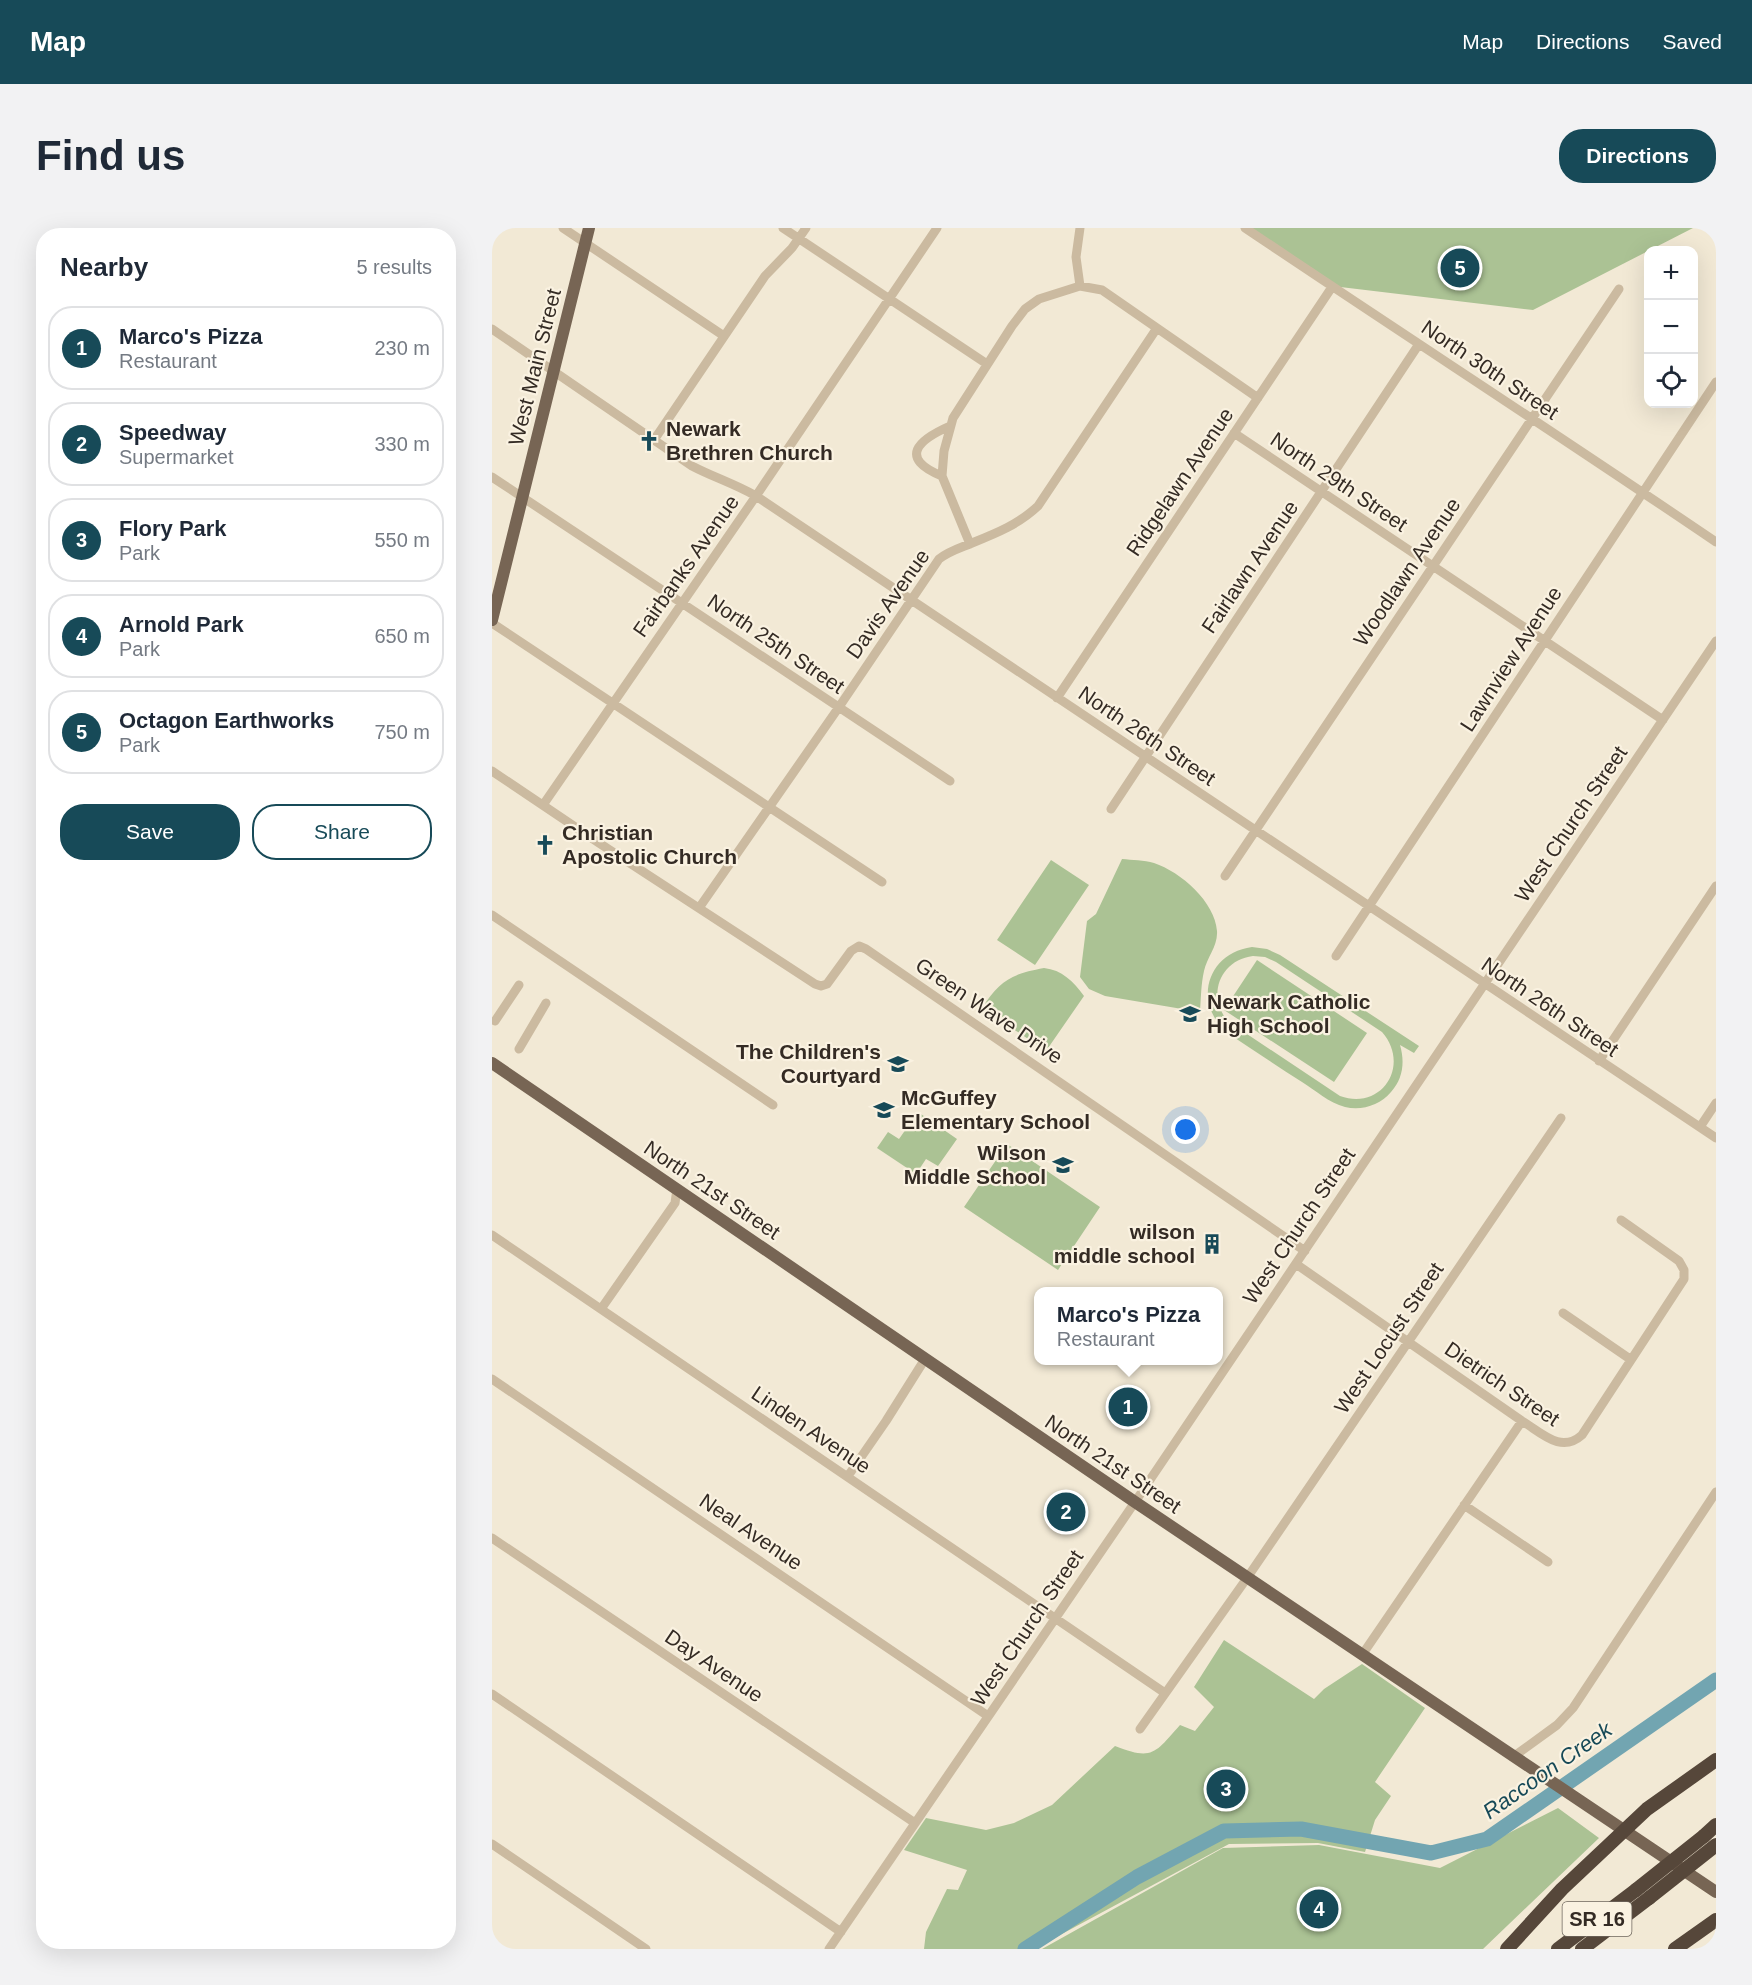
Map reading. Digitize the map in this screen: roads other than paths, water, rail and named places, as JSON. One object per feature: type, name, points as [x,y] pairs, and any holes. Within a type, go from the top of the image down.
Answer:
[{"type":"highway","points":[[1507,1949],[1562,1889],[1623,1830],[1647,1809],[1716,1760]]},
{"type":"highway","name":"SR 16","points":[[1558,1949],[1716,1825]]},
{"type":"highway","name":"SR 16","points":[[1582,1949],[1716,1845]]},
{"type":"highway","points":[[1675,1949],[1716,1920]]},
{"type":"main road","name":"West Main Street","points":[[492,622],[589,228]]},
{"type":"main road","name":"North 21st Street","points":[[492,1063],[1247,1578],[1716,1892]]},
{"type":"street","points":[[563,228],[724,336]]},
{"type":"street","points":[[783,228],[987,364]]},
{"type":"street","points":[[654,440],[765,276],[806,228]]},
{"type":"street","name":"Fairbanks Avenue","points":[[543,805],[937,228]]},
{"type":"street","points":[[1080,228],[1076,257],[1080,286]]},
{"type":"street","name":"North 30th Street","points":[[1245,228],[1716,542]]},
{"type":"street","points":[[970,544],[942,476],[944,451],[950,426],[987,364],[1025,309],[1047,296],[1080,286],[1102,290],[1258,398]]},
{"type":"street","name":"Ridgelawn Avenue","points":[[1058,698],[1332,286]]},
{"type":"street","name":"Woodlawn Avenue","points":[[1225,876],[1619,289]]},
{"type":"street","name":"Davis Avenue","points":[[699,908],[939,559],[948,552],[1011,526],[1038,506],[1157,328]]},
{"type":"street","name":"North 26th Street","points":[[492,329],[692,466],[756,496],[1599,1062],[1716,1138]]},
{"type":"street","name":"Fairlawn Avenue","points":[[1111,809],[1419,344]]},
{"type":"street","name":"Lawnview Avenue","points":[[1336,956],[1716,382]]},
{"type":"street","points":[[942,476],[922,467],[916,453],[924,439],[950,426]]},
{"type":"street","name":"North 29th Street","points":[[1234,433],[1663,720]]},
{"type":"street","name":"North 25th Street","points":[[492,477],[950,781]]},
{"type":"street","points":[[492,622],[882,882]]},
{"type":"street","name":"West Church Street","points":[[829,1949],[1135,1502],[1716,641]]},
{"type":"street","points":[[492,771],[699,908]]},
{"type":"street","points":[[1599,1062],[1716,886]]},
{"type":"street","name":"Green Wave Drive","points":[[699,908],[821,986],[827,984],[851,951],[859,946],[866,949],[1305,1251]]},
{"type":"street","points":[[492,915],[773,1105]]},
{"type":"street","points":[[495,1021],[519,985]]},
{"type":"street","points":[[519,1048],[546,1004]]},
{"type":"street","points":[[1700,1127],[1716,1103]]},
{"type":"street","name":"West Locust Street","points":[[1140,1729],[1247,1578],[1561,1118]]},
{"type":"street","points":[[601,1309],[675,1203],[677,1189]]},
{"type":"street","name":"Dietrich Street","points":[[1296,1263],[1522,1421],[1561,1444],[1574,1441],[1587,1427],[1681,1285],[1684,1272],[1679,1261],[1621,1220]]},
{"type":"street","name":"Linden Avenue","points":[[492,1235],[1166,1693]]},
{"type":"street","points":[[1563,1313],[1630,1359]]},
{"type":"street","points":[[848,1476],[925,1359]]},
{"type":"street","name":"Neal Avenue","points":[[492,1379],[988,1716]]},
{"type":"street","points":[[1362,1655],[1522,1421]]},
{"type":"street","points":[[1513,1757],[1557,1725],[1573,1708],[1716,1492]]},
{"type":"street","points":[[1464,1505],[1548,1562]]},
{"type":"street","name":"Day Avenue","points":[[492,1538],[915,1823]]},
{"type":"street","points":[[492,1694],[841,1932]]},
{"type":"street","points":[[492,1844],[646,1949]]},
{"type":"waterway","name":"Raccoon Creek","points":[[1025,1949],[1137,1877],[1224,1831],[1301,1829],[1431,1853],[1487,1839],[1716,1680]]},
{"type":"place","name":"Octagon Earthworks","points":[[1460,268]]},
{"type":"place","name":"Newark Brethren Church","points":[[649,441]]},
{"type":"place","name":"Christian Apostolic Church","points":[[545,845]]},
{"type":"place","name":"Newark Catholic High School","points":[[1190,1014]]},
{"type":"place","name":"The Children's Courtyard","points":[[898,1064]]},
{"type":"place","name":"McGuffey Elementary School","points":[[884,1110]]},
{"type":"place","name":"Wilson Middle School","points":[[1063,1165]]},
{"type":"place","name":"wilson middle school","points":[[1212,1244]]},
{"type":"place","name":"Marco's Pizza","points":[[1128,1407]]},
{"type":"place","name":"Speedway","points":[[1066,1512]]},
{"type":"place","name":"Flory Park","points":[[1226,1789]]},
{"type":"place","name":"Arnold Park","points":[[1319,1909]]}]
